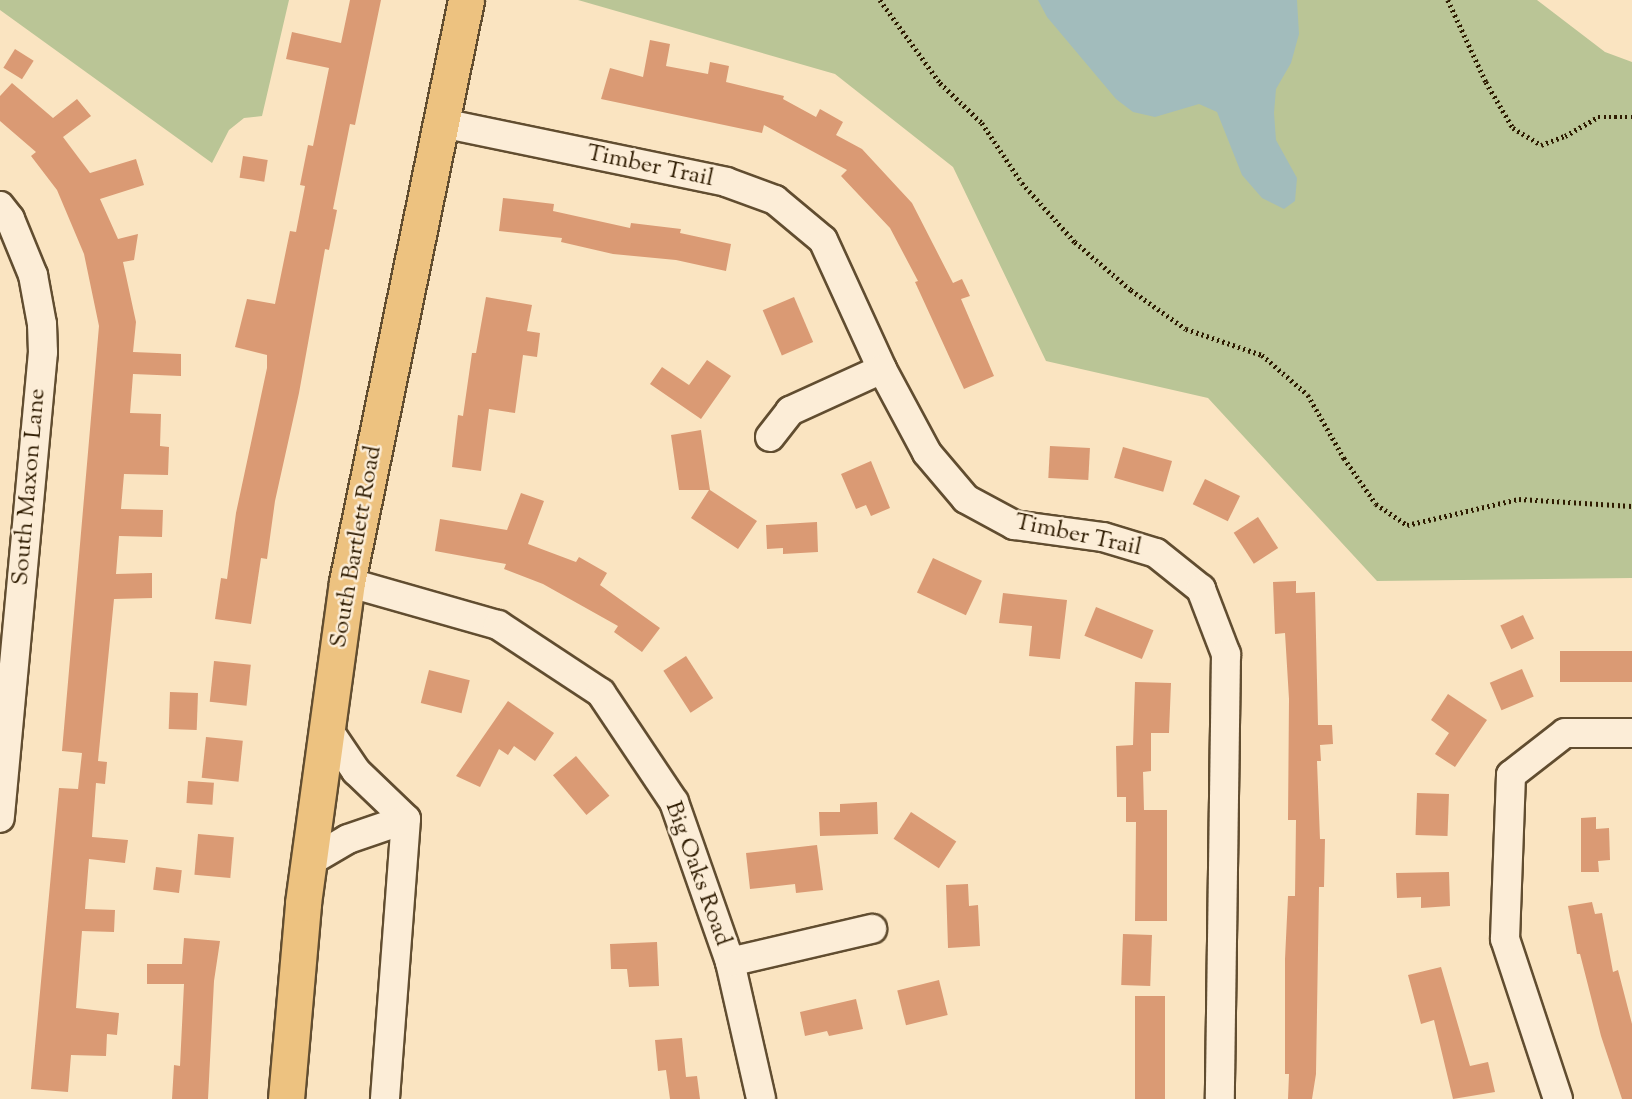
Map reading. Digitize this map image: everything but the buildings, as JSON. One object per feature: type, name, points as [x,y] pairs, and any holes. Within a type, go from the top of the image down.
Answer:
[{"type":"main road","name":"South Bartlett Road","points":[[286,1099],[309,862],[348,582],[466,0]]},
{"type":"street","name":"Timber Trail","points":[[442,124],[726,182],[775,200],[823,240],[882,369],[928,453],[965,499],[1014,526],[1102,537],[1156,553],[1202,589],[1226,654],[1220,1099]]},
{"type":"street","name":"South Maxon Lane","points":[[0,206],[10,219],[33,275],[42,324],[43,352],[0,818]]},
{"type":"street","points":[[770,437],[790,411],[882,369]]},
{"type":"street","name":"Big Oaks Road","points":[[348,582],[498,625],[601,693],[674,802],[730,962],[761,1099]]},
{"type":"street","points":[[327,728],[356,771],[406,819]]},
{"type":"street","points":[[1558,1099],[1505,939],[1511,775],[1565,733],[1632,733]]},
{"type":"street","points":[[309,862],[348,839],[406,819]]},
{"type":"street","points":[[385,1099],[406,819]]},
{"type":"street","points":[[730,962],[872,929]]},
{"type":"path","points":[[880,0],[940,83],[982,123],[1022,183],[1075,242],[1130,290],[1186,330],[1262,355],[1308,395],[1344,458],[1376,504],[1406,525],[1519,499],[1632,506]]},
{"type":"path","points":[[1448,0],[1486,82],[1513,128],[1541,145],[1565,136],[1598,117],[1632,117]]},
{"type":"green space","points":[[0,0],[289,0],[262,116],[244,118],[229,130],[212,163],[0,10]]},
{"type":"green space","points":[[578,0],[1537,0],[1605,52],[1632,62],[1632,578],[1377,581],[1208,398],[1046,361],[953,167],[835,74]]},
{"type":"water","points":[[1038,0],[1297,0],[1299,34],[1291,63],[1276,89],[1274,113],[1276,140],[1297,178],[1295,201],[1284,209],[1262,198],[1242,175],[1217,112],[1199,104],[1155,117],[1133,112],[1116,99],[1047,17]]}]
